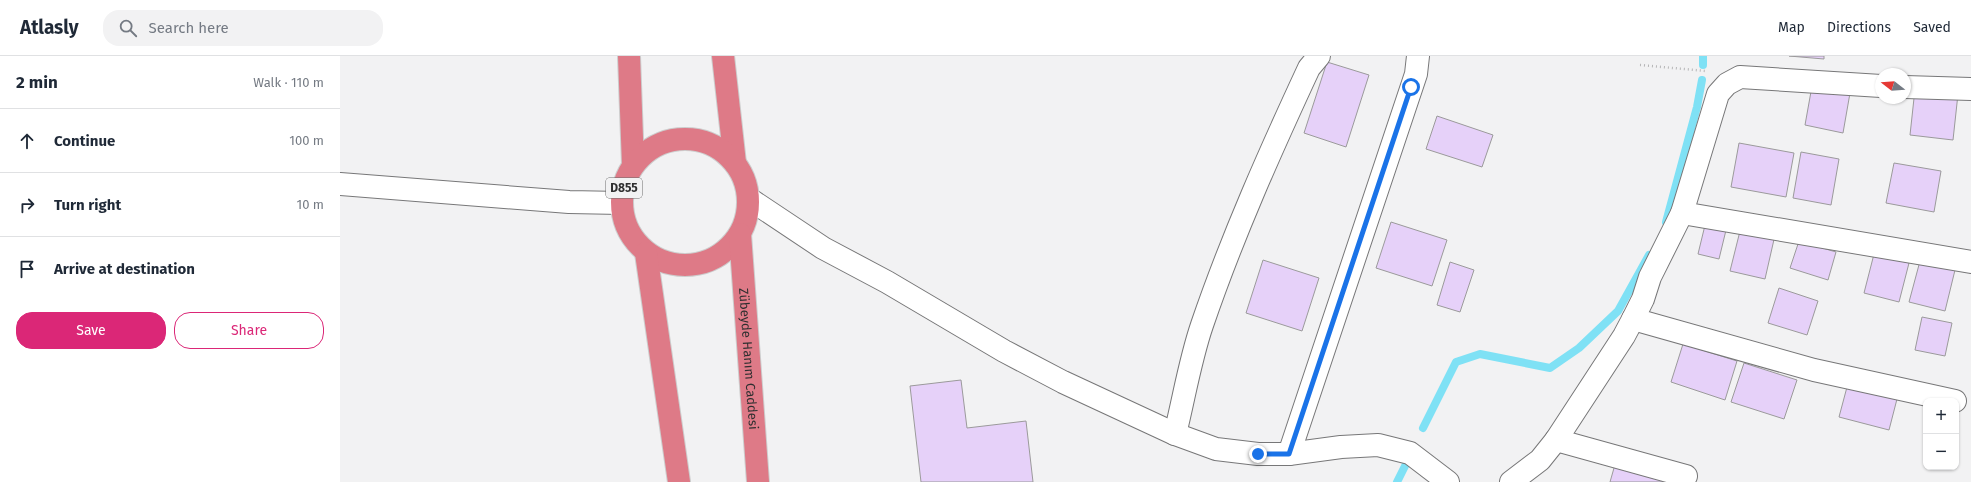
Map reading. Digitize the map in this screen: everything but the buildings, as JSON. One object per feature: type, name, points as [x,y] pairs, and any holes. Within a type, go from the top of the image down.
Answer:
[{"type":"highway","name":"Zübeyde Hanım Caddesi","points":[[629,56],[633,165]]},
{"type":"highway","name":"Zübeyde Hanım Caddesi","points":[[723,56],[735,163]]},
{"type":"highway","name":"Zübeyde Hanım Caddesi","points":[[683,138],[703,141],[721,149],[735,163],[744,179],[748,198],[747,217],[740,234],[726,251],[707,262],[686,266],[665,263],[646,253],[633,239],[624,222],[621,203],[624,183],[633,165],[647,151],[664,142],[683,138]]},
{"type":"highway","name":"Zübeyde Hanım Caddesi","points":[[740,234],[758,482]]},
{"type":"highway","points":[[646,253],[679,482]]},
{"type":"street","points":[[1175,434],[1202,326],[1233,242],[1267,159],[1306,75],[1318,56]]},
{"type":"street","points":[[1289,454],[1416,74],[1414,58]]},
{"type":"street","points":[[1511,482],[1540,460],[1556,440],[1620,342],[1633,319],[1643,299],[1650,277],[1682,213],[1718,94],[1727,84],[1740,77],[1875,86]]},
{"type":"street","points":[[1911,87],[1971,89]]},
{"type":"street","points":[[340,184],[569,202],[621,203]]},
{"type":"street","points":[[748,198],[823,248],[887,282],[1004,351],[1063,382],[1175,434],[1216,449],[1258,454],[1289,454],[1341,447],[1378,445],[1410,453],[1448,482]]},
{"type":"street","points":[[1682,213],[1971,262]]},
{"type":"street","points":[[1633,319],[1814,370],[1941,398]]},
{"type":"street","points":[[1959,402],[1971,405]]},
{"type":"street","points":[[1556,440],[1686,476]]},
{"type":"path","points":[[1640,65],[1712,71],[1727,84]]},
{"type":"waterway","points":[[1703,56],[1703,65]]},
{"type":"waterway","points":[[1666,222],[1697,107],[1702,80]]},
{"type":"waterway","points":[[1423,428],[1456,362],[1480,354],[1550,368],[1579,348],[1618,311],[1649,255]]},
{"type":"waterway","points":[[1397,482],[1406,464]]},
{"type":"route","points":[[1258,454],[1289,454],[1411,87]]}]
